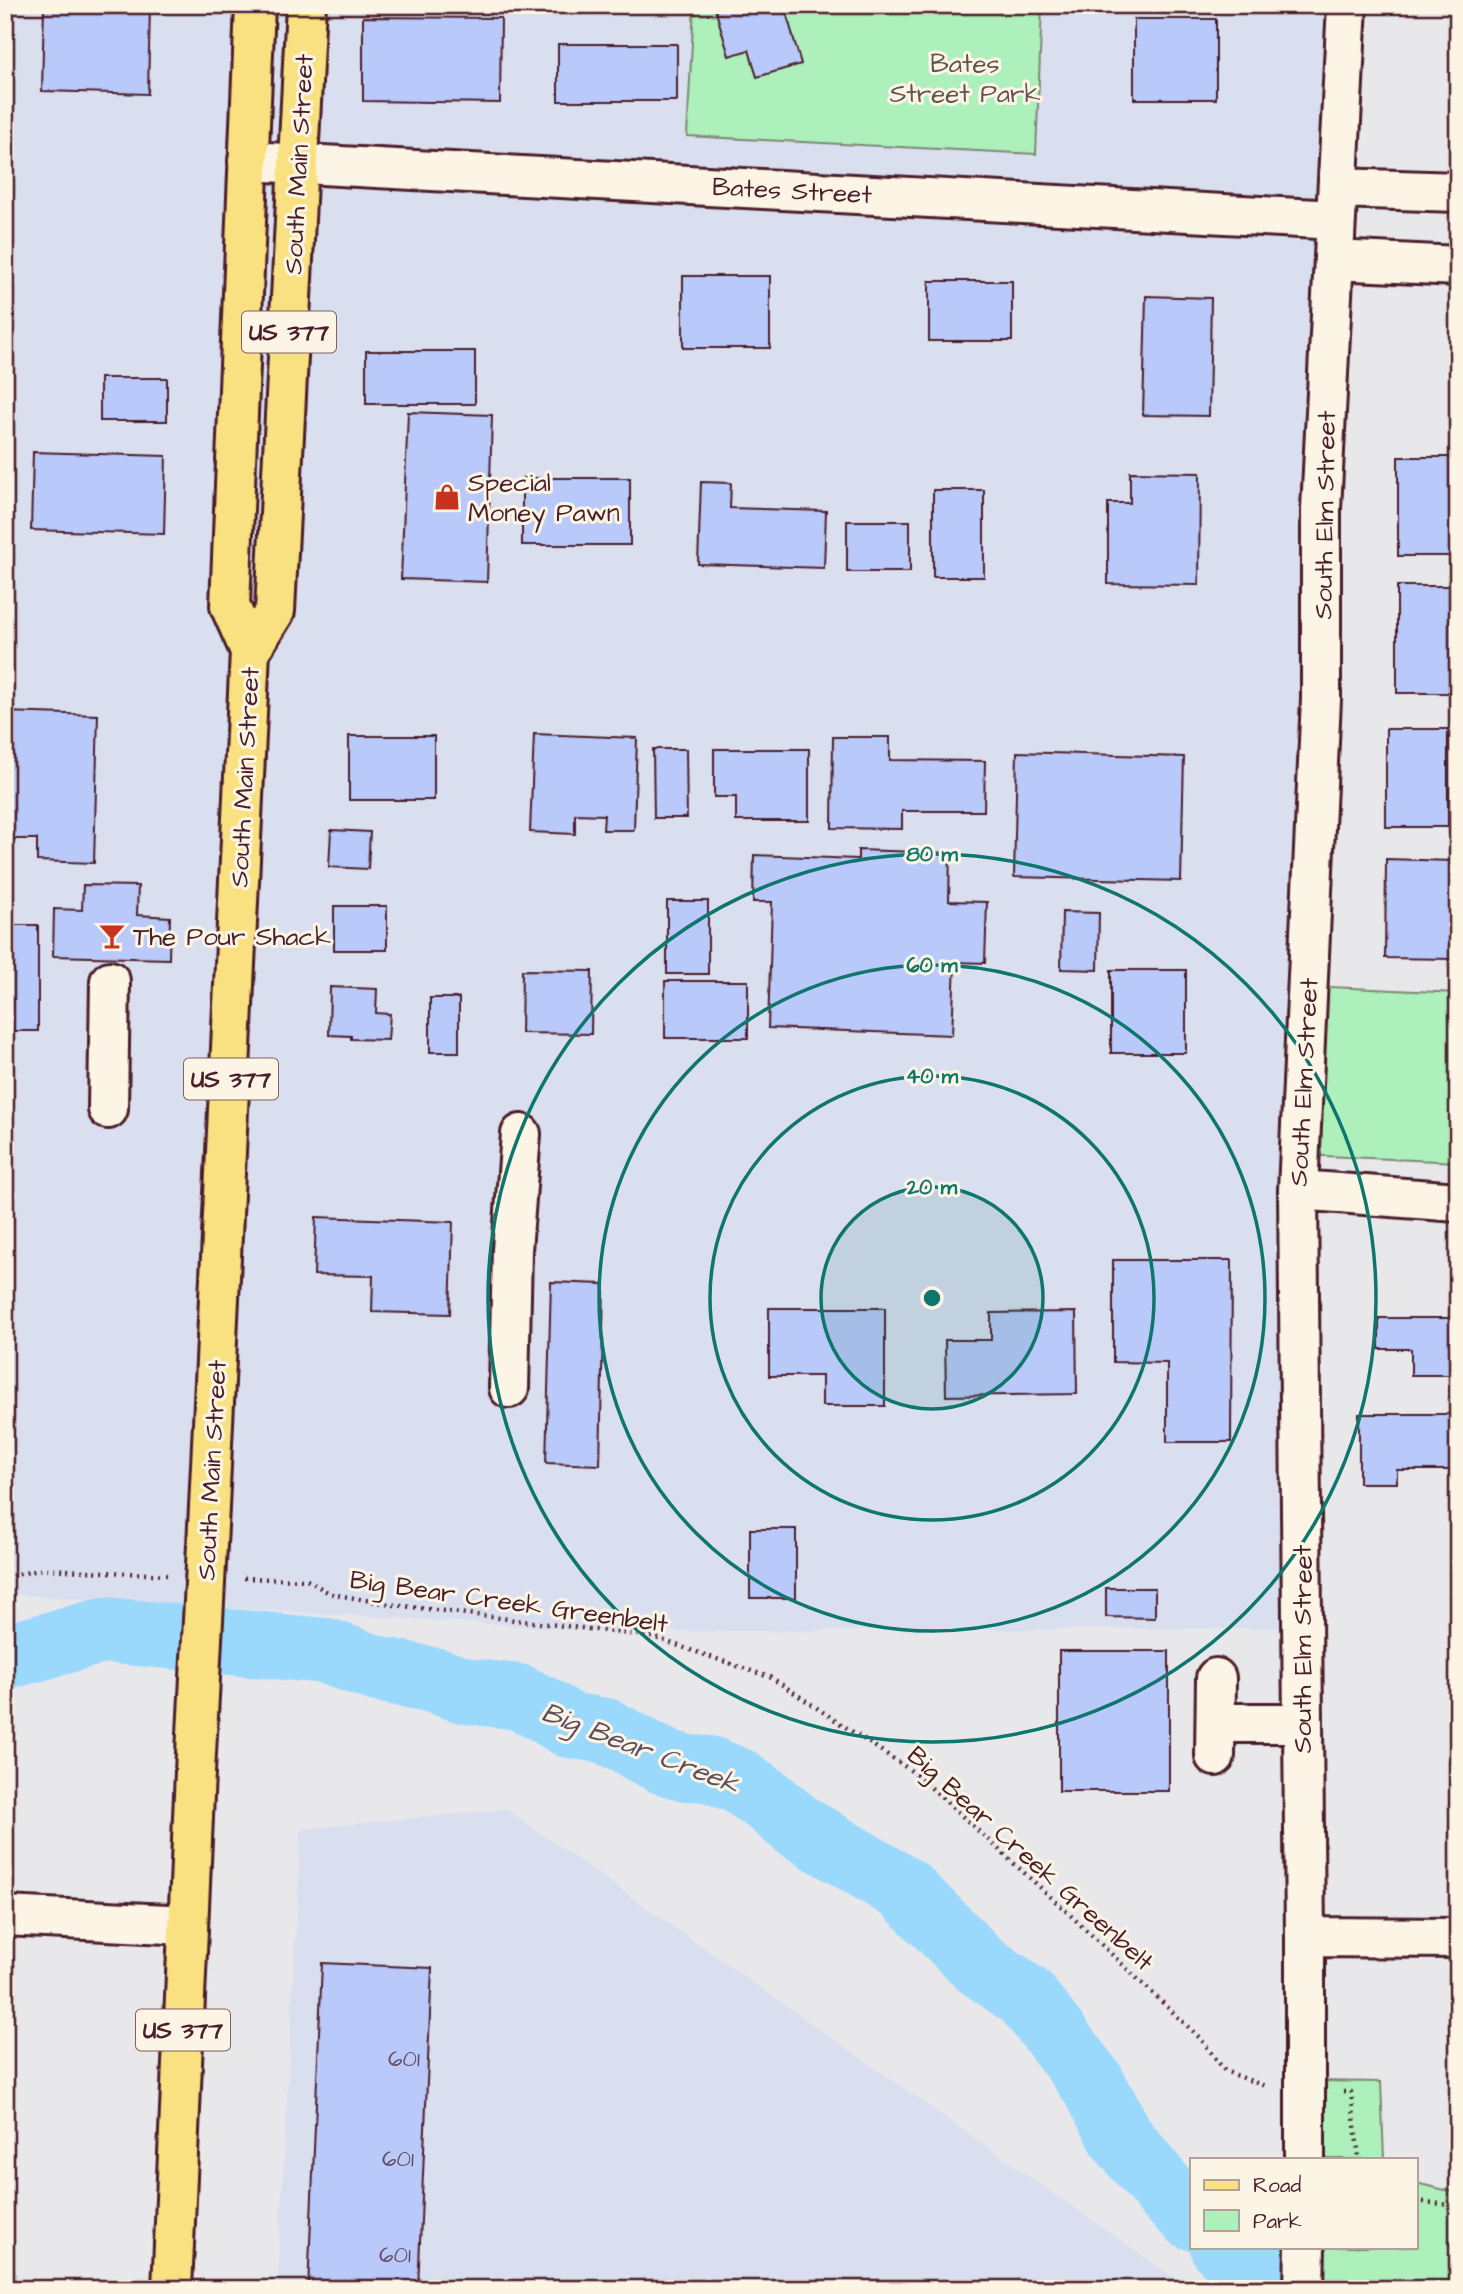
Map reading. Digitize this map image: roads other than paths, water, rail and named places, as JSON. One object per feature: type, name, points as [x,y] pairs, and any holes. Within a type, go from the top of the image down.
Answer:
[{"type":"main road","name":"South Main Street","points":[[172,2289],[250,651],[230,606],[255,5]]},
{"type":"main road","name":"South Main Street","points":[[250,651],[275,611],[306,5]]},
{"type":"street","name":"South Elm Street","points":[[1305,2158],[1298,1190],[1321,699],[1321,509],[1348,5]]},
{"type":"street","name":"Bates Street","points":[[248,161],[1337,203],[1458,192]]},
{"type":"street","points":[[1334,260],[1458,266]]},
{"type":"street","points":[[108,1109],[110,981]]},
{"type":"street","points":[[509,1388],[512,1250],[521,1134]]},
{"type":"street","points":[[1298,1190],[1458,1202]]},
{"type":"street","points":[[1216,1678],[1215,1739],[1303,1723]]},
{"type":"street","points":[[5,1916],[188,1925]]},
{"type":"street","points":[[1305,1937],[1458,1938]]},
{"type":"street","points":[[1304,2289],[1305,2248]]},
{"type":"waterway","name":"Big Bear Creek","points":[[5,1657],[105,1630],[326,1651],[378,1669],[433,1680],[467,1691],[519,1697],[569,1725],[606,1731],[662,1761],[686,1768],[709,1769],[739,1781],[796,1825],[905,1890],[979,1964],[1026,1997],[1093,2084],[1123,2140],[1166,2193],[1190,2215]]},
{"type":"waterway","name":"Big Bear Creek","points":[[1225,2248],[1287,2289]]},
{"type":"place","name":"Special Money Pawn","points":[[447,497]]},
{"type":"place","name":"The Pour Shack","points":[[112,936]]},
{"type":"park label","name":"Bates Street Park","points":[[965,78]]}]
